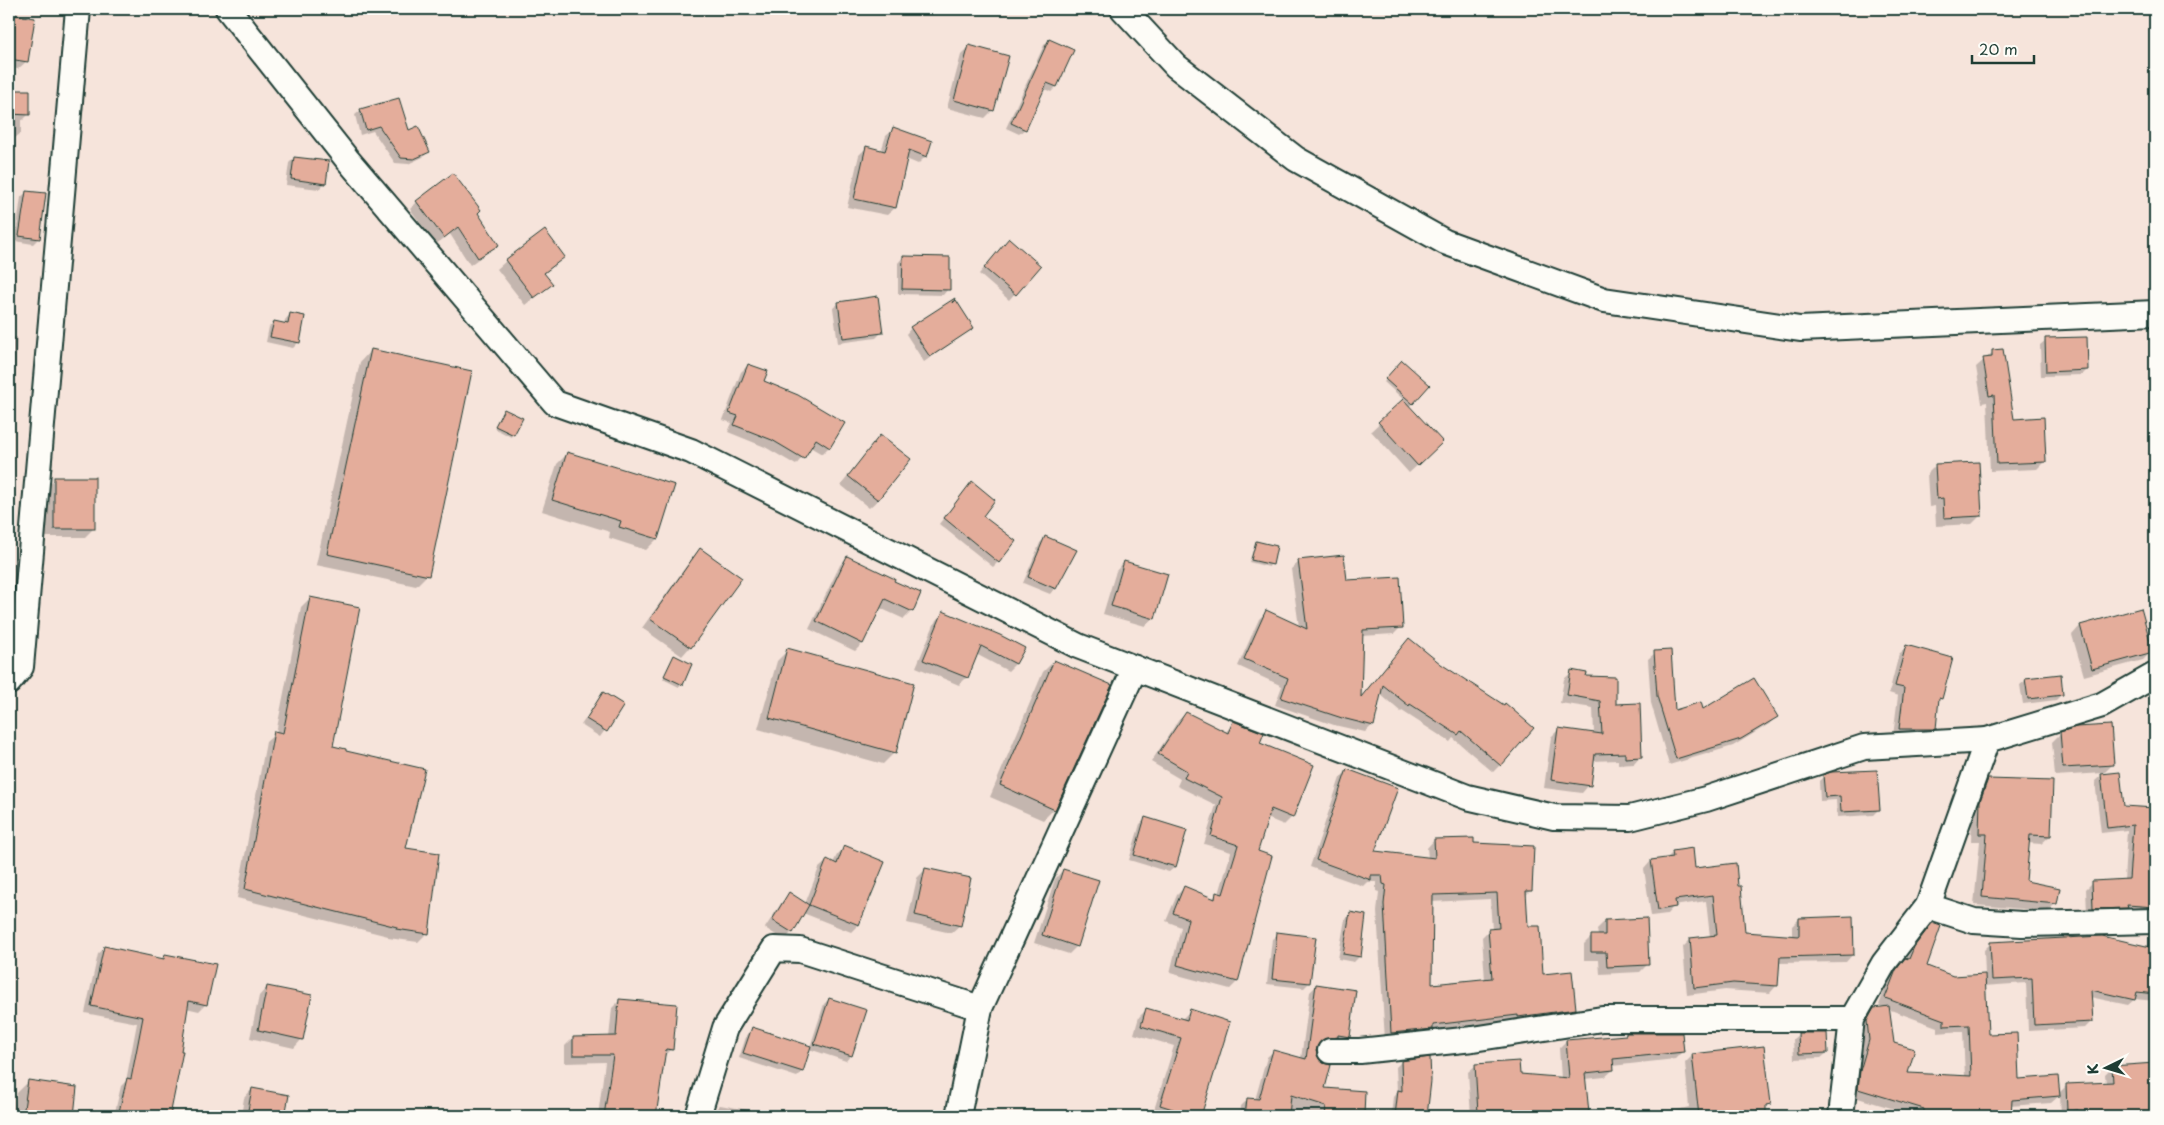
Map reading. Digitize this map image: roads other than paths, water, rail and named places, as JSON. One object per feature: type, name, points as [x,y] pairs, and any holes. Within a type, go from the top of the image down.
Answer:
[{"type":"street","points":[[9,682],[21,667],[78,9]]},
{"type":"street","points":[[228,9],[347,158],[555,403],[691,452],[1078,646],[1467,797],[1554,817],[1630,818],[1706,798],[1864,747],[1986,740],[2102,705],[2155,675]]},
{"type":"street","points":[[1123,9],[1176,66],[1296,159],[1445,242],[1604,300],[1800,329],[2155,313]]},
{"type":"street","points":[[958,1116],[980,1008],[1134,668]]},
{"type":"street","points":[[1841,1116],[1852,1019],[1884,962],[1928,906],[1986,740]]},
{"type":"street","points":[[1928,906],[1974,921],[2012,923],[2155,921]]},
{"type":"street","points":[[698,1116],[725,1028],[774,949],[800,950],[980,1008]]},
{"type":"street","points":[[1330,1051],[1360,1051],[1473,1039],[1602,1019],[1852,1019]]}]
